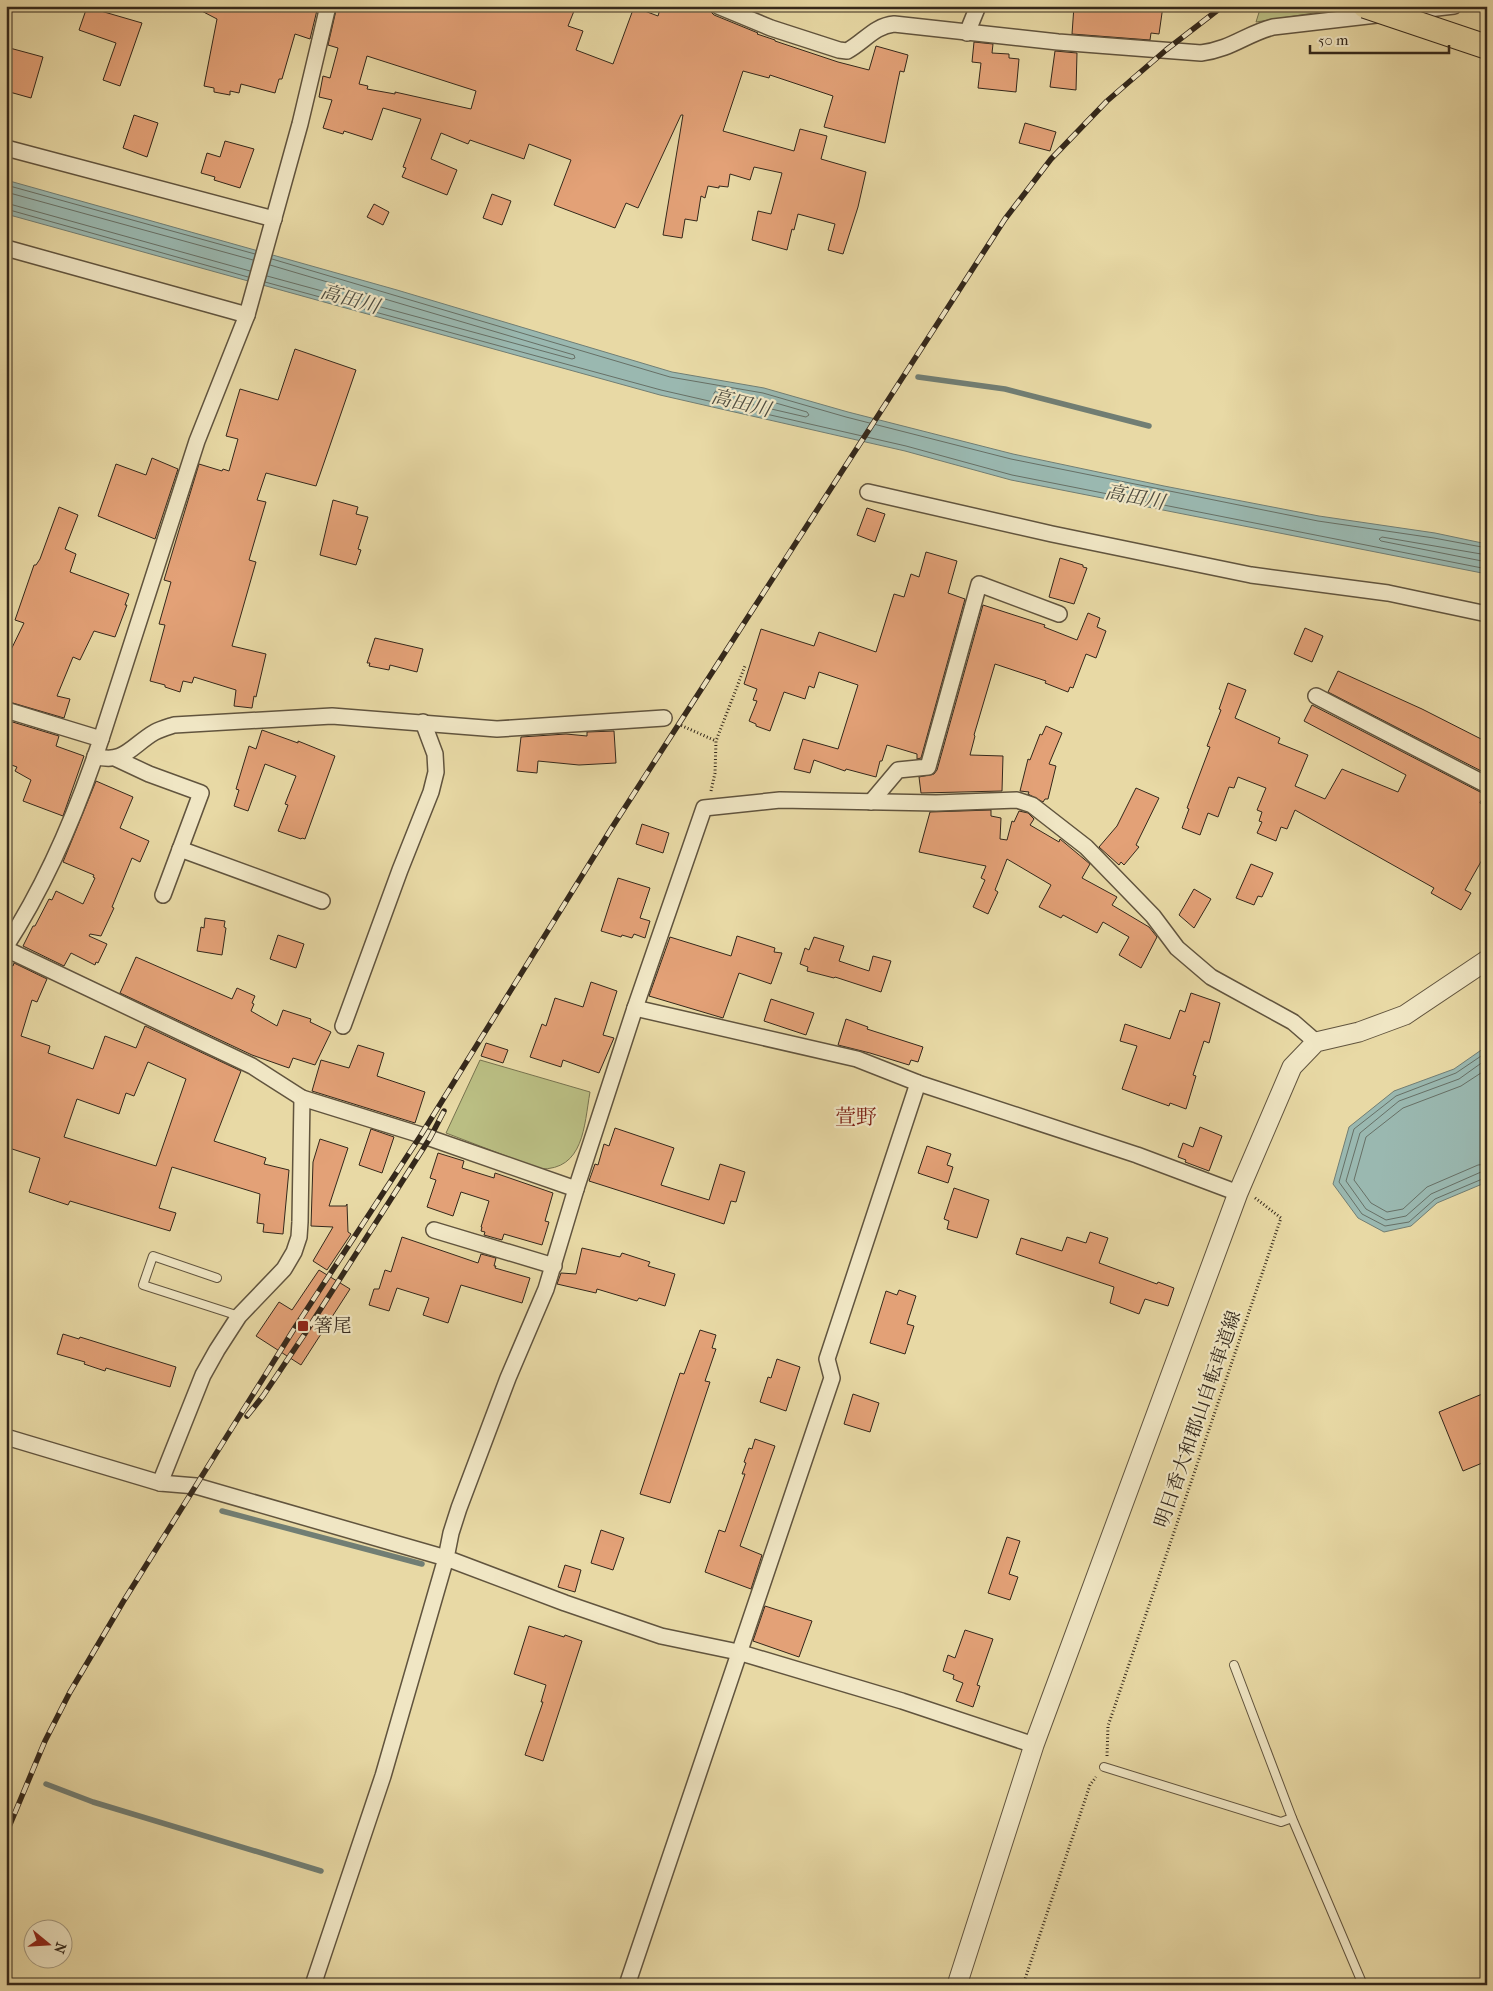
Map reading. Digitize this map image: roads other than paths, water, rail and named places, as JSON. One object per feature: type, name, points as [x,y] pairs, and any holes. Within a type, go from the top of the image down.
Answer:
[{"type":"main road","points":[[1365,6],[1487,47]]},
{"type":"street","points":[[328,6],[300,124],[247,315],[197,441],[101,739],[74,816],[53,863],[26,915],[6,947],[252,1066],[277,1080],[302,1098],[421,1135],[576,1189]]},
{"type":"street","points":[[718,6],[771,28],[839,50],[847,50],[876,29],[888,24],[1058,42],[1201,53],[1218,51],[1244,40],[1259,31],[1274,27],[1454,6]]},
{"type":"street","points":[[967,33],[978,6]]},
{"type":"street","points":[[6,148],[274,219]]},
{"type":"street","points":[[6,248],[247,315]]},
{"type":"street","points":[[868,492],[1052,534],[1203,565],[1251,574],[1388,593],[1487,614]]},
{"type":"street","points":[[871,802],[898,770],[928,767],[979,584],[1059,614]]},
{"type":"street","points":[[1316,696],[1487,785]]},
{"type":"street","points":[[6,710],[101,739]]},
{"type":"street","points":[[117,759],[156,731],[174,725],[332,716],[505,728],[664,718]]},
{"type":"street","points":[[343,1026],[400,870],[431,792],[436,772],[435,754],[423,722]]},
{"type":"street","points":[[95,756],[106,760],[117,759],[149,774],[201,793],[163,895]]},
{"type":"street","points":[[313,1985],[383,1776],[446,1558],[451,1532],[508,1378],[543,1297],[554,1266],[576,1189],[635,1008],[704,808],[780,800],[936,803],[1017,800],[1032,805],[1086,847],[1153,916],[1177,948],[1211,977],[1293,1022],[1316,1042]]},
{"type":"street","points":[[180,849],[322,901]]},
{"type":"street","points":[[957,1985],[1034,1745],[1292,1068],[1316,1042],[1359,1032],[1405,1015],[1487,960]]},
{"type":"street","points":[[635,1008],[857,1059],[918,1083],[1137,1155],[1245,1194]]},
{"type":"street","points":[[627,1985],[832,1378],[827,1359],[918,1083]]},
{"type":"street","points":[[160,1484],[203,1376],[217,1350],[239,1316],[284,1269],[294,1252],[299,1237],[302,1098]]},
{"type":"street","points":[[434,1230],[554,1266]]},
{"type":"street","points":[[6,1437],[160,1484],[196,1486],[446,1558],[565,1603],[660,1636],[738,1652],[902,1701],[1034,1745]]},
{"type":"lane","points":[[217,1278],[153,1256],[143,1284],[239,1316]]},
{"type":"lane","points":[[1234,1665],[1292,1818],[1363,1985]]},
{"type":"lane","points":[[1104,1767],[1281,1822],[1292,1818]]},
{"type":"water","name":"高田川","points":[[6,180],[397,290],[672,372],[764,388],[848,412],[1013,454],[1164,486],[1319,516],[1435,533],[1487,544],[1487,574],[1011,480],[905,451],[660,395],[6,214]]},
{"type":"water","points":[[1487,1046],[1487,1182],[1437,1203],[1411,1226],[1384,1232],[1358,1218],[1333,1184],[1349,1127],[1394,1091],[1454,1069]]},
{"type":"waterway","points":[[918,377],[1005,389],[1149,426]]},
{"type":"waterway","points":[[222,1511],[422,1564]]},
{"type":"waterway","points":[[46,1784],[93,1802],[321,1871]]},
{"type":"railway","points":[[6,1834],[45,1741],[70,1692],[123,1602],[294,1329],[421,1135],[611,829],[1005,219],[1051,159],[1107,101],[1166,50],[1223,6]]},
{"type":"railway","points":[[247,1416],[263,1396],[304,1335],[430,1138],[444,1111]]},
{"type":"place","name":"箸尾","points":[[303,1326]]},
{"type":"district","name":"萱野","points":[[856,1117]]}]
